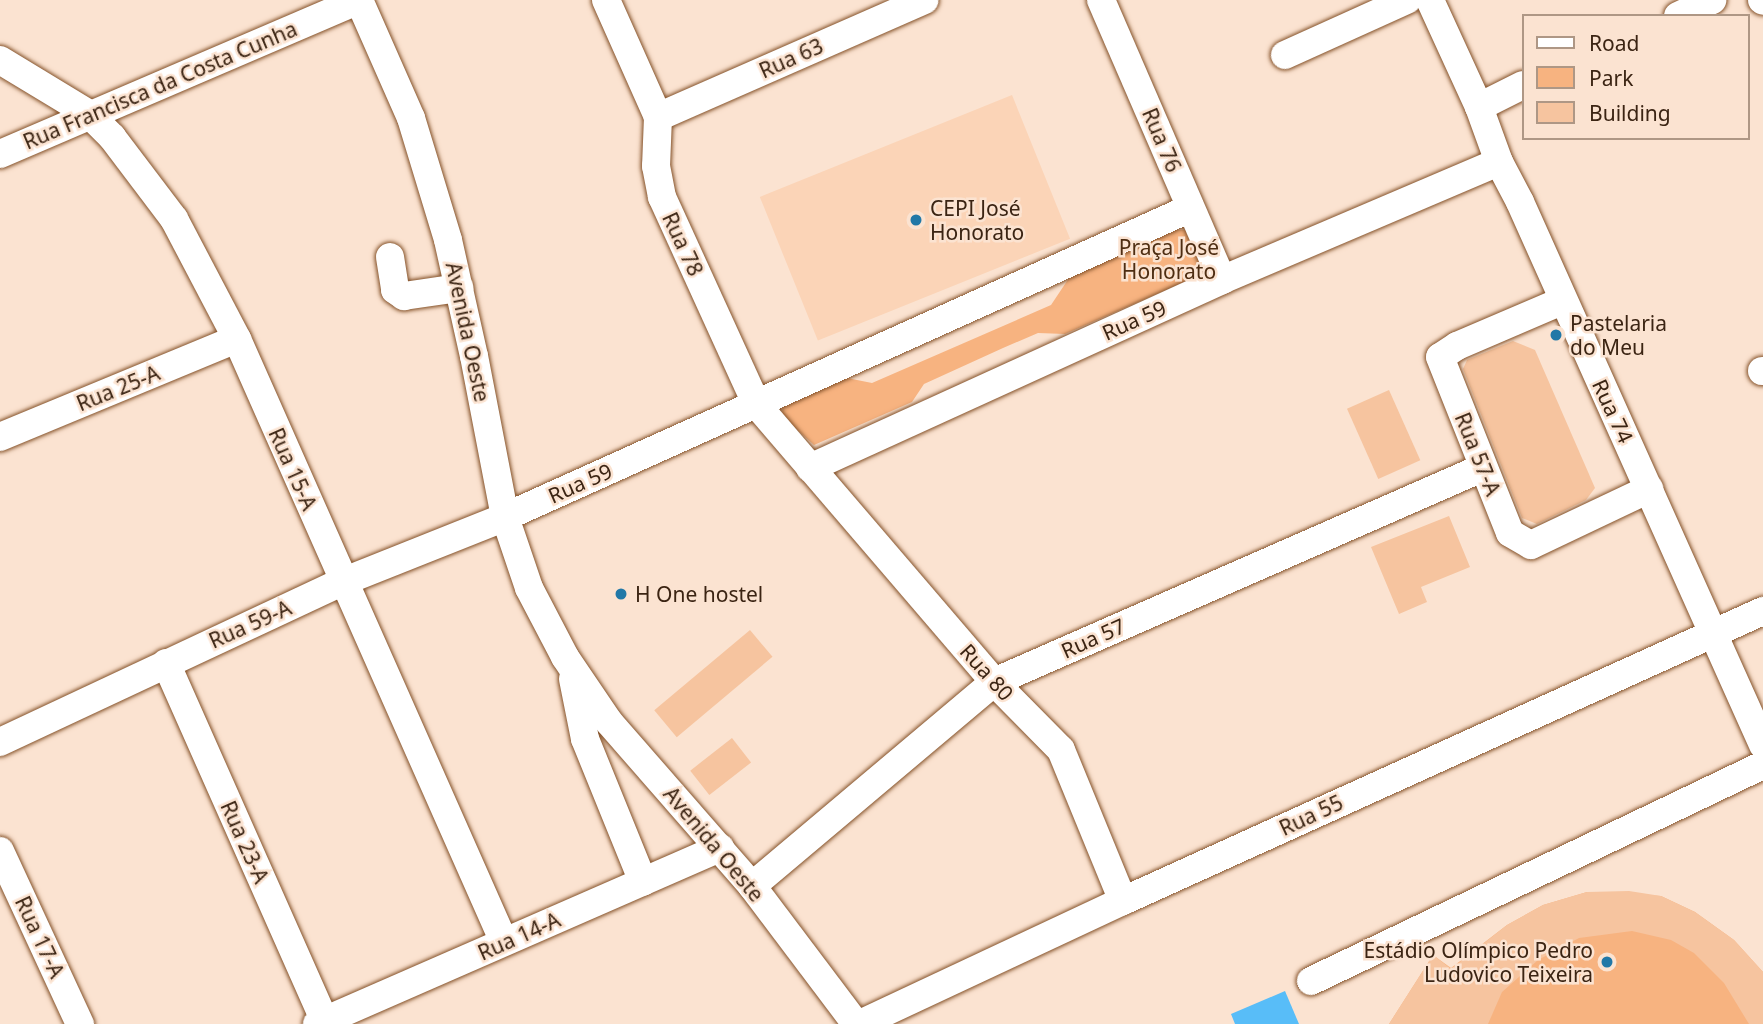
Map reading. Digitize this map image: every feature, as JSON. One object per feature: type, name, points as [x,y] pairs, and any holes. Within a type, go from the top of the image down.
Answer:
[{"type":"street","name":"Rua Francisca da Costa Cunha","points":[[0,154],[359,0]]},
{"type":"street","name":"Avenida Oeste","points":[[359,0],[411,118],[448,240],[505,517],[529,588],[570,666],[609,722],[752,886],[858,1024]]},
{"type":"street","name":"Rua 78","points":[[606,0],[658,117],[656,166],[662,197],[757,405],[810,468]]},
{"type":"street","name":"Rua 63","points":[[658,117],[924,0]]},
{"type":"street","name":"Rua 76","points":[[1101,0],[1222,280]]},
{"type":"street","points":[[1285,55],[1407,0]]},
{"type":"street","name":"Rua 74","points":[[1430,0],[1479,107],[1499,162],[1763,744]]},
{"type":"street","points":[[1682,14],[1713,0]]},
{"type":"street","name":"Rua 15-A","points":[[0,60],[89,114],[112,137],[174,219],[237,339],[342,582],[504,942]]},
{"type":"street","points":[[1479,107],[1522,86]]},
{"type":"street","name":"Rua 59","points":[[810,468],[1222,280],[1499,162]]},
{"type":"street","name":"Rua 59","points":[[505,517],[1192,208]]},
{"type":"street","points":[[390,257],[395,290],[404,296],[459,288]]},
{"type":"street","name":"Rua 57-A","points":[[1562,301],[1457,346],[1440,357],[1510,533],[1531,545],[1648,489]]},
{"type":"street","name":"Rua 25-A","points":[[0,437],[237,339]]},
{"type":"street","name":"Rua 80","points":[[810,468],[994,682],[1061,750],[1123,901]]},
{"type":"street","name":"Rua 57","points":[[752,886],[994,682],[1482,468]]},
{"type":"street","name":"Rua 59-A","points":[[0,742],[342,582],[505,517]]},
{"type":"street","name":"Rua 55","points":[[858,1024],[1713,631],[1763,611]]},
{"type":"street","name":"Rua 23-A","points":[[166,663],[321,1022]]},
{"type":"street","name":"Avenida Oeste","points":[[570,666],[585,739],[643,882]]},
{"type":"street","points":[[1311,981],[1763,765]]},
{"type":"street","name":"Rua 14-A","points":[[321,1022],[720,848]]},
{"type":"street","name":"Rua 17-A","points":[[0,851],[80,1024]]},
{"type":"shaded area","name":"CEPI José Honorato","points":[[1012,95],[1070,239],[818,341],[760,197]]},
{"type":"green space","name":"Praça José Honorato","points":[[1172,230],[1187,230],[1203,266],[1193,278],[1065,334],[1038,333],[1003,348],[924,384],[912,402],[814,445],[782,416],[783,403],[847,378],[872,383],[1051,305],[1069,278]]},
{"type":"green space","name":"Estádio Olímpico Pedro Ludovico Teixeira","points":[[1587,892],[1661,896],[1695,912],[1734,940],[1763,972],[1763,1024],[1389,1024],[1433,955],[1451,968],[1507,925],[1543,905]]},
{"type":"water","points":[[1285,991],[1299,1024],[1235,1024],[1231,1014]]},
{"type":"building","points":[[1513,341],[1535,350],[1595,488],[1586,500],[1537,524],[1522,518],[1463,369],[1467,360]]},
{"type":"building","points":[[1389,390],[1420,460],[1378,479],[1347,409]]},
{"type":"building","points":[[1449,516],[1470,567],[1421,587],[1427,602],[1399,614],[1371,547]]},
{"type":"building","points":[[750,630],[772,657],[677,737],[654,710]]},
{"type":"building","points":[[732,738],[751,762],[709,795],[690,771]]},
{"type":"building","points":[[1629,891],[1661,896],[1695,912],[1734,940],[1763,972],[1763,1024],[1749,1024],[1724,983],[1694,953],[1671,940],[1632,931],[1579,938],[1538,960],[1502,992],[1488,1024],[1389,1024],[1433,955],[1451,969],[1507,925],[1543,905],[1587,892]]},
{"type":"place","name":"CEPI José Honorato","points":[[916,220]]},
{"type":"place","name":"Pastelaria do Meu","points":[[1556,335]]},
{"type":"place","name":"H One hostel","points":[[621,594]]},
{"type":"place","name":"Estádio Olímpico Pedro Ludovico Teixeira","points":[[1607,962]]}]
